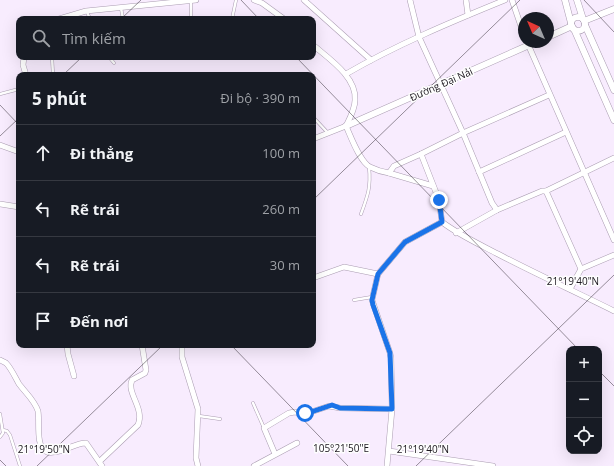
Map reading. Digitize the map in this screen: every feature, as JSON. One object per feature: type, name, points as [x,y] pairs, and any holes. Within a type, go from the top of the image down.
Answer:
[{"type":"street","points":[[71,16],[86,12],[194,0]]},
{"type":"street","points":[[254,0],[280,16]]},
{"type":"street","points":[[304,0],[371,60]]},
{"type":"street","points":[[410,0],[419,37],[463,133],[492,203],[497,210]]},
{"type":"street","points":[[466,0],[468,15]]},
{"type":"street","points":[[346,74],[419,37],[505,0]]},
{"type":"street","points":[[512,0],[518,18]]},
{"type":"street","points":[[565,0],[572,26],[614,120]]},
{"type":"street","points":[[577,0],[584,21],[614,90]]},
{"type":"street","points":[[572,26],[578,30],[581,29],[584,21],[614,9]]},
{"type":"street","points":[[572,26],[573,19],[576,17],[584,21]]},
{"type":"street","points":[[554,34],[572,26]]},
{"type":"street","points":[[316,48],[346,74],[355,92],[352,112],[346,126],[316,138]]},
{"type":"street","name":"Đường Đại Nải","points":[[346,126],[440,85],[519,48]]},
{"type":"street","points":[[529,48],[614,240]]},
{"type":"street","points":[[24,60],[23,65],[25,72]]},
{"type":"street","points":[[389,173],[392,167],[463,133],[549,95]]},
{"type":"street","points":[[346,126],[357,151],[369,167],[433,186]]},
{"type":"street","points":[[479,172],[566,132]]},
{"type":"street","points":[[0,145],[16,151]]},
{"type":"street","points":[[421,154],[439,200],[442,222],[456,233],[525,269],[614,311]]},
{"type":"street","points":[[456,233],[497,210],[542,191],[546,191],[614,158]]},
{"type":"street","points":[[546,191],[581,270]]},
{"type":"street","points":[[0,204],[16,207]]},
{"type":"street","points":[[387,466],[392,409],[390,353],[373,305],[372,296],[378,274],[405,242],[442,222]]},
{"type":"street","points":[[570,289],[581,270],[614,255]]},
{"type":"street","points":[[316,277],[344,267],[378,274]]},
{"type":"street","points":[[68,348],[68,354],[74,376]]},
{"type":"street","points":[[0,360],[5,362],[19,384],[33,401],[38,411],[40,442],[43,449],[46,452],[52,452],[86,443],[101,464],[138,425],[140,416],[130,384],[132,380],[145,373],[146,370],[142,348]]},
{"type":"street","points":[[182,348],[182,357],[196,401],[198,416],[196,458],[198,466]]},
{"type":"street","points":[[275,454],[264,428],[289,413],[308,413],[332,405],[340,408],[392,409]]},
{"type":"street","points":[[254,466],[297,443]]},
{"type":"street","points":[[389,451],[494,466]]},
{"type":"lane","points":[[191,16],[194,0]]},
{"type":"lane","points":[[233,16],[236,0]]},
{"type":"lane","points":[[121,8],[122,16]]},
{"type":"lane","points":[[86,12],[88,16]]},
{"type":"lane","points":[[52,60],[53,72]]},
{"type":"lane","points":[[0,94],[16,91]]},
{"type":"lane","points":[[316,120],[328,133]]},
{"type":"lane","points":[[361,214],[369,192],[369,167]]},
{"type":"lane","points":[[354,300],[372,296]]},
{"type":"lane","points":[[253,403],[264,428]]},
{"type":"lane","points":[[0,414],[3,430],[0,437]]},
{"type":"lane","points":[[198,416],[220,419]]},
{"type":"lane","points":[[3,430],[7,431],[10,435],[20,466]]},
{"type":"route","points":[[305,413],[332,405],[340,408],[392,409],[390,353],[373,305],[372,296],[378,274],[405,242],[442,222],[439,200]]}]
